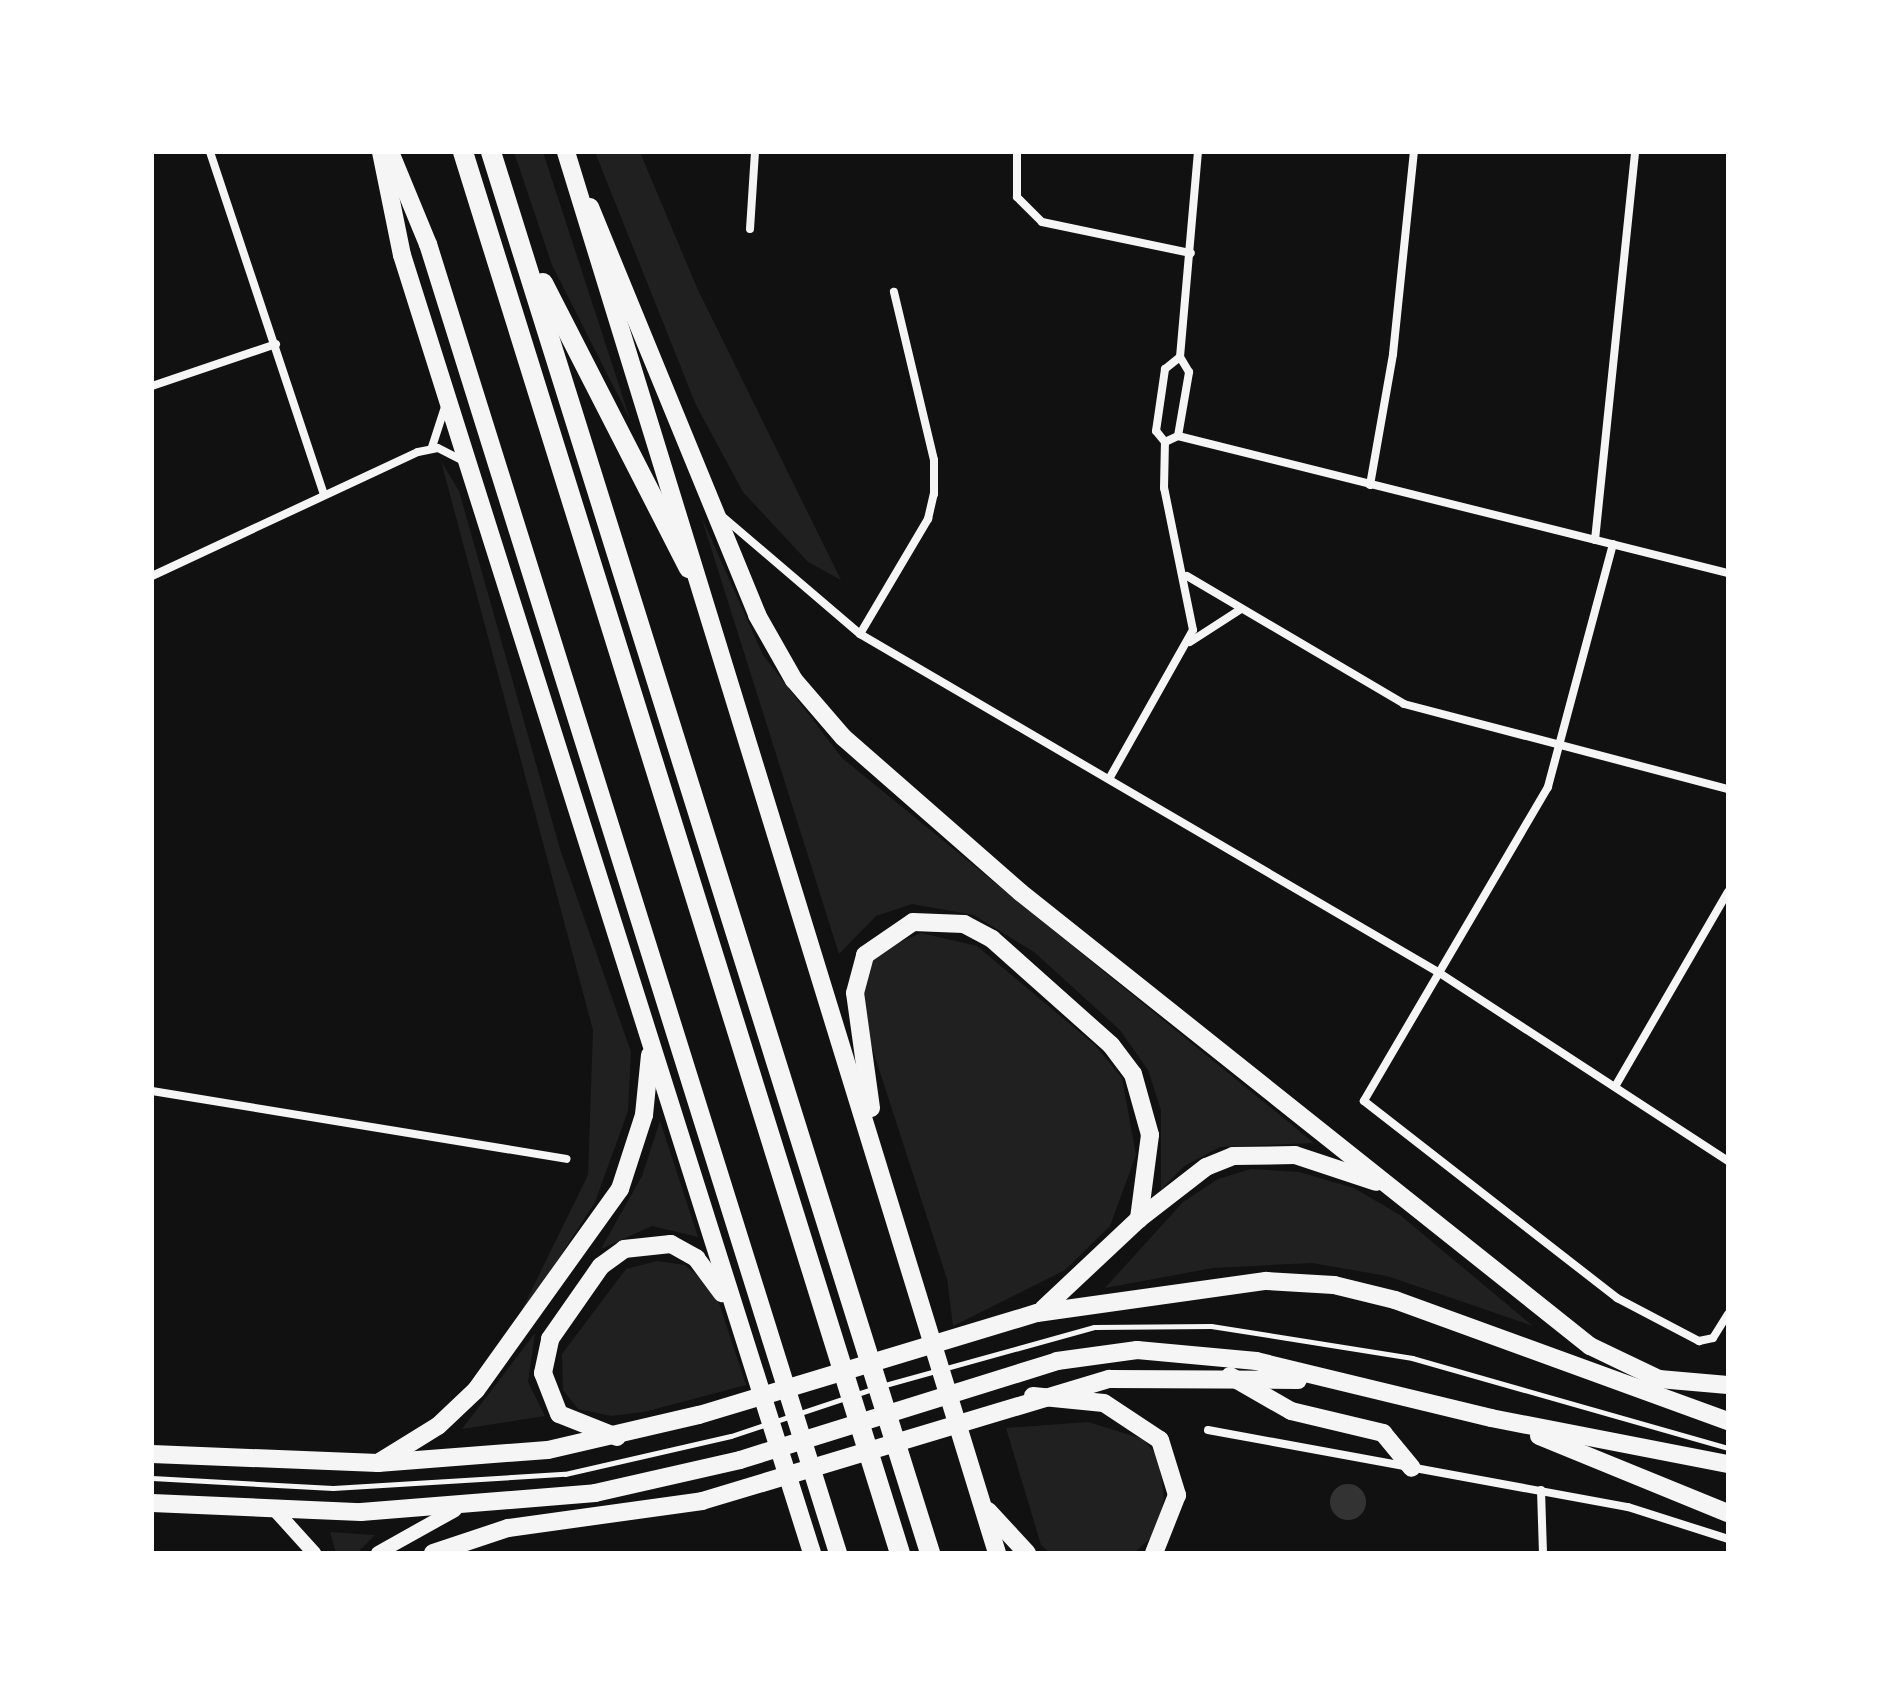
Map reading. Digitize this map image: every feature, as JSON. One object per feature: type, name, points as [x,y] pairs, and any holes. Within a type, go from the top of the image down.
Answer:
[{"type":"highway","points":[[463,152],[900,1553]]},
{"type":"highway","points":[[491,152],[930,1553]]},
{"type":"highway","points":[[516,231],[689,568]]},
{"type":"main road","points":[[381,152],[402,255],[448,388],[732,1307],[812,1553]]},
{"type":"main road","points":[[390,152],[428,244],[838,1553]]},
{"type":"main road","points":[[568,152],[708,502],[775,647],[843,737],[1020,892],[1615,1362],[1659,1379],[1728,1385]]},
{"type":"main road","points":[[568,152],[689,568],[881,1166],[997,1553]]},
{"type":"main road","points":[[881,1166],[856,977],[865,955],[891,930],[951,920],[992,939],[1123,1059],[1148,1120],[1139,1219]]},
{"type":"main road","points":[[378,1463],[438,1426],[476,1390],[620,1189],[644,1115],[651,1044]]},
{"type":"main road","points":[[1037,1313],[1139,1219],[1206,1167],[1247,1152],[1313,1159],[1397,1191]]},
{"type":"main road","points":[[617,1437],[559,1414],[543,1373],[550,1339],[601,1266],[624,1249],[671,1244],[696,1258],[732,1307]]},
{"type":"main road","points":[[152,1454],[378,1463],[617,1437],[721,1409],[1037,1313],[1266,1281],[1334,1285],[1433,1313],[1728,1421]]},
{"type":"main road","points":[[455,1510],[633,1487],[740,1460],[1084,1355],[1171,1351],[1385,1388],[1491,1418],[1728,1513]]},
{"type":"main road","points":[[1227,1374],[1291,1411],[1383,1433],[1412,1468]]},
{"type":"main road","points":[[441,1549],[583,1519],[666,1510],[750,1487],[1033,1396],[1121,1378],[1227,1374],[1385,1388]]},
{"type":"main road","points":[[1033,1396],[1104,1403],[1160,1440],[1177,1495],[1154,1553]]},
{"type":"main road","points":[[1491,1418],[1724,1455]]},
{"type":"main road","points":[[152,1503],[276,1511],[455,1510],[583,1519]]},
{"type":"main road","points":[[983,1506],[1027,1553]]},
{"type":"street","points":[[210,152],[324,495]]},
{"type":"street","points":[[750,229],[755,152]]},
{"type":"street","points":[[1017,152],[1017,197],[1042,222],[1191,253]]},
{"type":"street","points":[[1178,436],[1189,372],[1180,357],[1198,152]]},
{"type":"street","points":[[1370,485],[1393,354],[1414,152]]},
{"type":"street","points":[[1595,540],[1635,152]]},
{"type":"street","points":[[860,634],[928,519],[934,494],[934,460],[894,292]]},
{"type":"street","points":[[152,386],[276,344]]},
{"type":"street","points":[[1180,357],[1165,369],[1156,431],[1165,442],[1164,488],[1187,576],[1190,642]]},
{"type":"street","points":[[432,447],[448,388]]},
{"type":"street","points":[[1165,442],[1178,436],[1728,573]]},
{"type":"street","points":[[152,576],[432,447]]},
{"type":"street","points":[[432,447],[473,472]]},
{"type":"street","points":[[708,502],[860,634],[1438,972],[1728,1158]]},
{"type":"street","points":[[1613,544],[1562,748],[1524,831],[1365,1096],[1369,1111],[1617,1298],[1690,1339],[1713,1338],[1728,1314]]},
{"type":"street","points":[[1187,576],[1404,704],[1562,748],[1728,789]]},
{"type":"street","points":[[1109,779],[1190,642],[1241,609]]},
{"type":"street","points":[[1616,1085],[1728,892]]},
{"type":"street","points":[[152,1091],[566,1159]]},
{"type":"street","points":[[1208,1430],[1541,1490],[1660,1515],[1728,1539]]},
{"type":"street","points":[[1541,1490],[1543,1553]]},
{"type":"street","points":[[378,1553],[455,1510]]},
{"type":"street","points":[[276,1511],[314,1553]]},
{"type":"lane","points":[[152,1478],[333,1488],[499,1479],[580,1471],[731,1436],[994,1349],[1094,1327],[1263,1331],[1492,1377],[1724,1455]]},
{"type":"shaded area","points":[[514,152],[543,152],[630,419],[552,265]]},
{"type":"shaded area","points":[[595,152],[640,152],[697,288],[841,580],[808,562],[743,492],[696,405]]},
{"type":"shaded area","points":[[441,461],[459,491],[560,849],[631,1052],[628,1111],[595,1202],[509,1336],[588,1175],[593,1030]]},
{"type":"shaded area","points":[[701,516],[763,655],[842,758],[1314,1143],[1220,1147],[1184,1166],[1161,1190],[1161,1110],[1148,1070],[1120,1030],[1034,952],[974,915],[912,904],[876,916],[839,954]]},
{"type":"shaded area","points":[[921,933],[977,946],[1095,1045],[1122,1078],[1136,1155],[1110,1226],[1065,1270],[953,1326],[947,1279],[867,1032],[864,998],[866,972],[879,951]]},
{"type":"shaded area","points":[[660,1121],[698,1237],[652,1226],[601,1249],[642,1176]]},
{"type":"shaded area","points":[[1251,1169],[1299,1172],[1354,1188],[1400,1215],[1533,1326],[1387,1276],[1312,1263],[1213,1268],[1105,1288],[1183,1202],[1218,1179]]},
{"type":"shaded area","points":[[657,1261],[685,1265],[704,1281],[719,1303],[746,1385],[644,1412],[611,1416],[578,1409],[563,1390],[562,1354],[626,1269]]},
{"type":"shaded area","points":[[535,1333],[528,1382],[545,1416],[462,1429]]},
{"type":"shaded area","points":[[1088,1422],[1143,1439],[1159,1458],[1164,1500],[1154,1535],[1134,1553],[1050,1553],[1041,1545],[1006,1428]]},
{"type":"shaded area","points":[[1348,1484],[1361,1489],[1366,1502],[1361,1515],[1348,1520],[1335,1515],[1330,1502],[1335,1489]]},
{"type":"shaded area","points":[[330,1532],[375,1535],[357,1553],[336,1553]]}]
